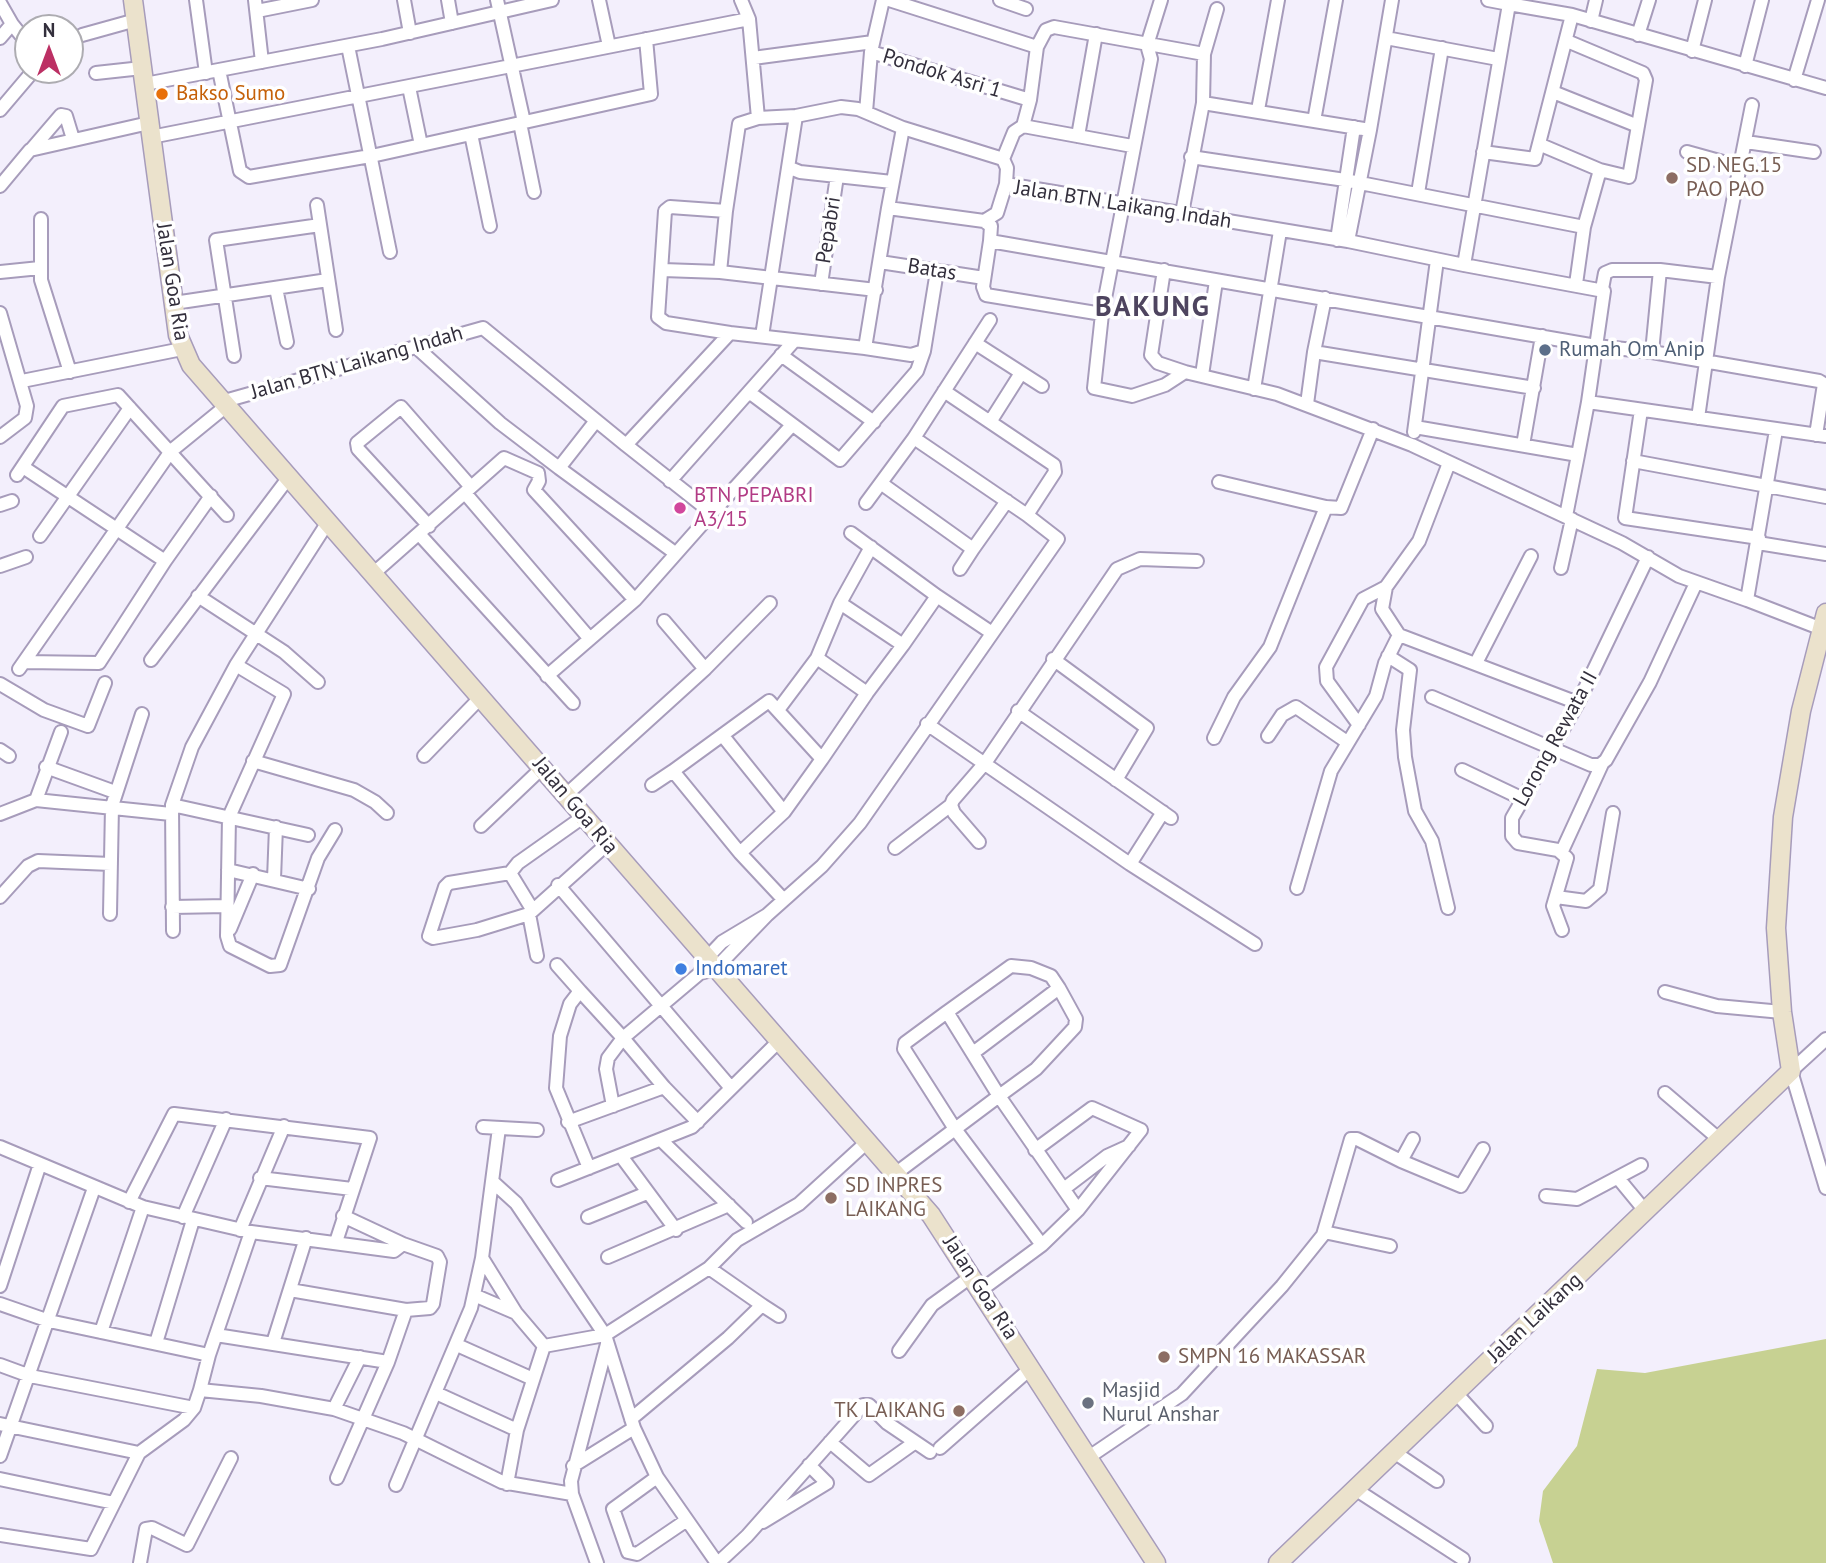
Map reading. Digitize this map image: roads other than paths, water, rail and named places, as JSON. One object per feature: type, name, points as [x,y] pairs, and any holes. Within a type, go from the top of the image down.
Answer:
[{"type":"main road","name":"Jalan Goa Ria","points":[[133,0],[182,349],[223,405],[482,696],[707,967],[778,1042],[931,1215],[1156,1563]]},
{"type":"main road","points":[[1791,1071],[1782,1012],[1776,921],[1783,817],[1801,711],[1824,621]]},
{"type":"main road","name":"Jalan Laikang","points":[[1278,1563],[1791,1071]]},
{"type":"street","points":[[196,0],[212,72],[229,123],[240,171],[249,177],[371,156],[651,94],[646,39]]},
{"type":"street","points":[[261,62],[256,6],[312,0]]},
{"type":"street","points":[[404,0],[410,33]]},
{"type":"street","points":[[448,0],[452,23]]},
{"type":"street","points":[[96,73],[144,76],[212,72],[410,33],[452,23],[498,6],[549,0]]},
{"type":"street","points":[[599,0],[609,46]]},
{"type":"street","points":[[741,0],[749,19],[758,118]]},
{"type":"street","points":[[753,58],[872,47],[883,0]]},
{"type":"street","points":[[889,0],[1037,47]]},
{"type":"street","points":[[1000,0],[1026,9]]},
{"type":"street","points":[[1161,0],[1147,45],[1151,59],[1121,204],[1102,314],[1094,388],[1132,396],[1165,385],[1185,372]]},
{"type":"street","points":[[1258,110],[1278,0]]},
{"type":"street","points":[[1314,121],[1336,0]]},
{"type":"street","points":[[1343,241],[1360,183],[1392,0]]},
{"type":"street","points":[[1489,0],[1509,4],[1551,5],[1572,16],[1826,88]]},
{"type":"street","points":[[1591,21],[1596,0]]},
{"type":"street","points":[[1638,35],[1649,0]]},
{"type":"street","points":[[1692,51],[1705,0]]},
{"type":"street","points":[[1745,66],[1762,0]]},
{"type":"street","points":[[1794,80],[1818,0]]},
{"type":"street","points":[[0,4],[14,26]]},
{"type":"street","points":[[1464,265],[1509,4]]},
{"type":"street","points":[[498,6],[534,192]]},
{"type":"street","points":[[1182,213],[1203,103],[1204,54],[1217,9]]},
{"type":"street","points":[[1483,152],[1533,161],[1541,145],[1572,16]]},
{"type":"street","points":[[30,150],[73,139],[229,123],[749,19]]},
{"type":"street","points":[[84,35],[136,20]]},
{"type":"street","points":[[0,38],[12,24]]},
{"type":"street","points":[[1006,184],[1007,168],[1003,159],[1014,132],[1023,126],[1030,100],[1037,47],[1049,27],[1204,54]]},
{"type":"street","points":[[1078,136],[1096,34]]},
{"type":"street","points":[[1386,38],[1498,59]]},
{"type":"street","points":[[1541,145],[1600,170],[1629,178],[1646,80],[1643,73],[1567,41]]},
{"type":"street","points":[[348,46],[390,252]]},
{"type":"street","name":"Pondok Asri 1","points":[[866,112],[872,47],[1030,100]]},
{"type":"street","points":[[1418,193],[1442,48]]},
{"type":"street","points":[[0,110],[22,84]]},
{"type":"street","points":[[409,87],[421,145]]},
{"type":"street","points":[[1553,92],[1638,126]]},
{"type":"street","points":[[1203,103],[1370,130]]},
{"type":"street","points":[[1698,418],[1718,277],[1752,105]]},
{"type":"street","points":[[720,272],[739,124],[758,118],[796,116],[841,107],[866,112],[903,128],[1003,159]]},
{"type":"street","points":[[0,186],[61,115],[66,116],[73,139]]},
{"type":"street","points":[[762,336],[796,116]]},
{"type":"street","points":[[1023,126],[1132,146]]},
{"type":"street","points":[[1343,241],[1345,180],[1354,127]]},
{"type":"street","points":[[865,348],[903,128]]},
{"type":"street","points":[[471,134],[490,226]]},
{"type":"street","points":[[1746,142],[1814,152]]},
{"type":"street","points":[[1687,152],[1741,167]]},
{"type":"street","points":[[1191,157],[1475,203],[1584,227]]},
{"type":"street","points":[[790,168],[892,182]]},
{"type":"street","points":[[1576,284],[1584,227],[1600,170]]},
{"type":"street","name":"Pepabri","points":[[821,284],[837,176]]},
{"type":"street","name":"Jalan BTN Laikang Indah","points":[[984,221],[997,213],[1006,184],[1343,241],[1602,289]]},
{"type":"street","points":[[317,205],[336,330]]},
{"type":"street","points":[[726,211],[666,208],[658,317],[660,320],[730,333],[911,355],[924,351]]},
{"type":"street","points":[[888,208],[984,221],[991,226],[983,287],[989,297],[1102,314]]},
{"type":"street","points":[[41,219],[40,268],[70,372]]},
{"type":"street","points":[[234,356],[216,240],[320,225]]},
{"type":"street","points":[[1254,389],[1280,231]]},
{"type":"street","points":[[990,241],[1597,346],[1652,352],[1822,382],[1821,436],[1588,402]]},
{"type":"street","points":[[1412,445],[1437,260]]},
{"type":"street","name":"Batas","points":[[880,262],[984,278]]},
{"type":"street","points":[[0,272],[40,268]]},
{"type":"street","points":[[663,270],[720,272],[876,290]]},
{"type":"street","points":[[1164,270],[1151,355],[1158,363],[1307,404],[1373,429],[1622,543],[1696,583],[1824,621]]},
{"type":"street","points":[[1561,568],[1597,346],[1604,295],[1602,289],[1608,271],[1660,270],[1718,277]]},
{"type":"street","points":[[1652,352],[1660,270]]},
{"type":"street","points":[[749,392],[840,460],[917,371],[924,351],[937,271]]},
{"type":"street","points":[[174,303],[328,280]]},
{"type":"street","points":[[1202,375],[1216,281]]},
{"type":"street","points":[[276,288],[287,341]]},
{"type":"street","points":[[1307,404],[1325,298]]},
{"type":"street","points":[[0,313],[27,406],[25,418],[0,437]]},
{"type":"street","points":[[866,503],[914,438],[990,320]]},
{"type":"street","name":"Jalan BTN Laikang Indah","points":[[223,405],[415,345],[483,328],[595,422],[712,513]]},
{"type":"street","points":[[626,445],[730,333]]},
{"type":"street","points":[[1523,445],[1542,336]]},
{"type":"street","points":[[670,481],[794,341]]},
{"type":"street","points":[[975,343],[1041,387]]},
{"type":"street","points":[[415,345],[500,423],[675,553]]},
{"type":"street","points":[[22,382],[182,349]]},
{"type":"street","points":[[1314,352],[1534,388]]},
{"type":"street","points":[[781,355],[874,422]]},
{"type":"street","points":[[990,422],[1021,373]]},
{"type":"street","points":[[944,391],[1054,465],[1055,472],[1027,515]]},
{"type":"street","points":[[165,561],[69,497],[20,471],[63,406],[118,395],[227,515]]},
{"type":"street","points":[[211,496],[99,663],[22,665],[171,451],[223,405]]},
{"type":"street","points":[[573,703],[424,530],[358,449],[357,443],[401,407],[590,639]]},
{"type":"street","points":[[40,536],[130,408]]},
{"type":"street","points":[[1622,543],[1641,410]]},
{"type":"street","points":[[559,468],[595,422]]},
{"type":"street","points":[[547,676],[635,600],[792,425]]},
{"type":"street","points":[[1415,427],[1578,456]]},
{"type":"street","points":[[1219,482],[1326,508],[1343,507],[1373,429]]},
{"type":"street","points":[[1747,600],[1776,430]]},
{"type":"street","points":[[613,1106],[606,1069],[608,1058],[623,1038],[707,967],[729,936],[766,915],[839,849],[1058,539],[914,438]]},
{"type":"street","points":[[373,573],[507,457],[538,473],[539,481],[534,490],[635,600]]},
{"type":"street","points":[[1633,461],[1826,496]]},
{"type":"street","points":[[1449,463],[1419,541],[1386,587],[1382,609],[1399,635],[1578,703]]},
{"type":"street","points":[[151,660],[289,477]]},
{"type":"street","points":[[882,484],[973,549]]},
{"type":"street","points":[[960,569],[1007,501]]},
{"type":"street","points":[[1214,738],[1234,696],[1270,647],[1326,508]]},
{"type":"street","points":[[1625,518],[1826,554]]},
{"type":"street","points":[[173,931],[172,809],[192,747],[236,664],[328,522]]},
{"type":"street","points":[[851,533],[992,633]]},
{"type":"street","points":[[778,710],[817,658],[870,547]]},
{"type":"street","points":[[1476,663],[1531,556]]},
{"type":"street","name":"Lorong Rewata II","points":[[1562,851],[1530,847],[1514,840],[1512,818],[1578,703],[1648,556]]},
{"type":"street","points":[[0,566],[26,557]]},
{"type":"street","points":[[895,848],[951,805],[985,763],[1053,659],[1121,566],[1140,559],[1196,561]]},
{"type":"street","points":[[1562,930],[1553,911],[1567,863],[1562,851],[1602,764],[1650,682],[1696,583]]},
{"type":"street","points":[[1359,725],[1327,681],[1326,667],[1363,599],[1386,587]]},
{"type":"street","points":[[198,596],[256,633],[318,682]]},
{"type":"street","points":[[740,853],[785,812],[937,596]]},
{"type":"street","points":[[566,795],[705,669],[770,603]]},
{"type":"street","points":[[841,603],[903,645]]},
{"type":"street","points":[[664,621],[705,669]]},
{"type":"street","points":[[1297,888],[1331,771],[1376,696],[1388,656],[1399,635]]},
{"type":"street","points":[[1388,656],[1410,670],[1403,730],[1405,757],[1415,811],[1432,841],[1448,908]]},
{"type":"street","points":[[817,658],[867,693]]},
{"type":"street","points":[[1053,659],[1147,728],[1116,780]]},
{"type":"street","points":[[236,664],[284,694],[229,817],[227,936],[230,946],[270,966],[280,965],[325,843],[335,830]]},
{"type":"street","points":[[0,684],[66,720],[88,726],[105,683]]},
{"type":"street","points":[[424,756],[482,696]]},
{"type":"street","points":[[1432,697],[1553,746],[1591,765],[1602,764]]},
{"type":"street","points":[[652,785],[723,736],[766,702],[772,702],[822,760]]},
{"type":"street","points":[[1269,737],[1282,715],[1296,706],[1348,742]]},
{"type":"street","points":[[1018,711],[1167,815],[1130,864]]},
{"type":"street","points":[[110,914],[112,806],[142,713]]},
{"type":"street","points":[[926,723],[1130,864],[1255,944]]},
{"type":"street","points":[[36,800],[61,732]]},
{"type":"street","points":[[723,736],[785,812]]},
{"type":"street","points":[[253,761],[354,790],[387,813]]},
{"type":"street","points":[[46,767],[115,792]]},
{"type":"street","points":[[481,826],[542,768]]},
{"type":"street","points":[[1462,770],[1523,799]]},
{"type":"street","points":[[673,771],[740,853],[783,899]]},
{"type":"street","points":[[0,814],[36,800],[172,809],[229,817],[308,835]]},
{"type":"street","points":[[951,805],[979,842]]},
{"type":"street","points":[[1556,897],[1586,901],[1600,889],[1613,813]]},
{"type":"street","points":[[583,817],[518,863],[510,873],[447,885],[429,936],[433,938],[477,930],[531,912],[558,885],[606,845]]},
{"type":"street","points":[[274,879],[276,827]]},
{"type":"street","points":[[0,897],[28,866],[38,861],[111,864]]},
{"type":"street","points":[[228,870],[309,889]]},
{"type":"street","points":[[510,873],[531,912],[537,956]]},
{"type":"street","points":[[227,936],[253,874]]},
{"type":"street","points":[[558,885],[622,964],[661,1005],[731,1088]]},
{"type":"street","points":[[173,907],[227,906]]},
{"type":"street","points":[[557,965],[698,1122]]},
{"type":"street","points":[[895,1174],[956,1129],[999,1096],[1036,1069],[1074,1027],[1076,1019],[1048,974],[1014,965],[903,1045],[956,1129],[1042,1245]]},
{"type":"street","points":[[973,1053],[1059,988]]},
{"type":"street","points":[[580,991],[568,1008],[556,1063],[556,1090],[589,1168]]},
{"type":"street","points":[[1665,992],[1717,1006],[1782,1012]]},
{"type":"street","points":[[947,1012],[999,1096],[1078,1210]]},
{"type":"street","points":[[1826,1039],[1791,1071],[1826,1188]]},
{"type":"street","points":[[558,1180],[661,1140],[698,1122],[778,1042]]},
{"type":"street","points":[[568,1122],[664,1087]]},
{"type":"street","points":[[1665,1093],[1720,1140]]},
{"type":"street","points":[[899,1351],[932,1305],[977,1283],[1042,1245],[1078,1210],[1140,1135],[1138,1126],[1092,1108],[1035,1150]]},
{"type":"street","points":[[129,1202],[172,1115],[226,1119],[371,1139],[336,1242]]},
{"type":"street","points":[[156,1343],[188,1218],[226,1119]]},
{"type":"street","points":[[0,1535],[89,1550],[139,1453],[184,1420],[194,1408],[260,1178],[284,1126]]},
{"type":"street","points":[[483,1127],[537,1130]]},
{"type":"street","points":[[396,1486],[457,1345],[474,1295],[494,1184],[499,1128]]},
{"type":"street","points":[[1089,1457],[1166,1406],[1191,1385],[1282,1286],[1324,1232],[1351,1139],[1357,1139],[1461,1186],[1483,1149]]},
{"type":"street","points":[[1401,1161],[1413,1139]]},
{"type":"street","points":[[661,1140],[746,1222]]},
{"type":"street","points":[[544,1346],[606,1339],[709,1268],[737,1240],[799,1204],[867,1142]]},
{"type":"street","points":[[1065,1188],[1107,1156],[1130,1146]]},
{"type":"street","points":[[0,1147],[143,1208],[246,1231],[394,1251],[403,1244]]},
{"type":"street","points":[[621,1156],[676,1230]]},
{"type":"street","points":[[0,1286],[40,1164]]},
{"type":"street","points":[[1546,1196],[1577,1199],[1641,1165]]},
{"type":"street","points":[[260,1178],[352,1189]]},
{"type":"street","points":[[1618,1178],[1646,1212]]},
{"type":"street","points":[[494,1184],[516,1203],[606,1339],[632,1424],[657,1477],[718,1563],[759,1523],[866,1404],[914,1443],[935,1450],[1031,1368]]},
{"type":"street","points":[[0,1456],[5,1426],[30,1376],[94,1188]]},
{"type":"street","points":[[588,1217],[647,1193]]},
{"type":"street","points":[[608,1257],[729,1205]]},
{"type":"street","points":[[101,1332],[143,1208]]},
{"type":"street","points":[[290,1290],[406,1310],[430,1308],[433,1304],[440,1262],[436,1256],[343,1216]]},
{"type":"street","points":[[1324,1232],[1390,1246]]},
{"type":"street","points":[[273,1343],[306,1238]]},
{"type":"street","points":[[482,1258],[516,1313],[544,1346]]},
{"type":"street","points":[[709,1268],[779,1316]]},
{"type":"street","points":[[474,1295],[516,1313]]},
{"type":"street","points":[[0,1304],[49,1321],[209,1355]]},
{"type":"street","points":[[573,1466],[632,1424],[762,1305]]},
{"type":"street","points":[[337,1478],[388,1362],[406,1310]]},
{"type":"street","points":[[216,1335],[388,1362]]},
{"type":"street","points":[[597,1563],[572,1494],[573,1466],[606,1339]]},
{"type":"street","points":[[457,1345],[533,1379]]},
{"type":"street","points":[[507,1484],[517,1430],[544,1346]]},
{"type":"street","points":[[334,1409],[360,1357]]},
{"type":"street","points":[[0,1365],[30,1376],[194,1408]]},
{"type":"street","points":[[200,1390],[261,1396],[334,1409],[415,1438],[507,1484],[572,1494]]},
{"type":"street","points":[[1455,1392],[1486,1426]]},
{"type":"street","points":[[436,1393],[517,1430]]},
{"type":"street","points":[[5,1426],[139,1453]]},
{"type":"street","points":[[830,1441],[869,1475],[914,1443]]},
{"type":"street","points":[[1394,1452],[1437,1482]]},
{"type":"street","points":[[140,1563],[146,1530],[152,1528],[187,1545],[232,1458]]},
{"type":"street","points":[[759,1523],[771,1519],[827,1483],[809,1465]]},
{"type":"street","points":[[657,1477],[614,1509],[628,1552],[637,1555],[687,1520]]},
{"type":"street","points":[[0,1479],[114,1503]]},
{"type":"street","points":[[1355,1489],[1463,1559]]},
{"type":"place","name":"Bakso Sumo","points":[[162,94]]},
{"type":"place","name":"SD NEG.15 PAO PAO","points":[[1672,178]]},
{"type":"place","name":"Rumah Om Anip","points":[[1545,350]]},
{"type":"place","name":"BTN PEPABRI A3/15","points":[[680,508]]},
{"type":"place","name":"Indomaret","points":[[681,969]]},
{"type":"place","name":"SD INPRES LAIKANG","points":[[831,1198]]},
{"type":"place","name":"SMPN 16 MAKASSAR","points":[[1164,1357]]},
{"type":"place","name":"Masjid Nurul Anshar","points":[[1088,1403]]},
{"type":"place","name":"TK LAIKANG","points":[[959,1411]]},
{"type":"district","name":"BAKUNG","points":[[1153,308]]}]
